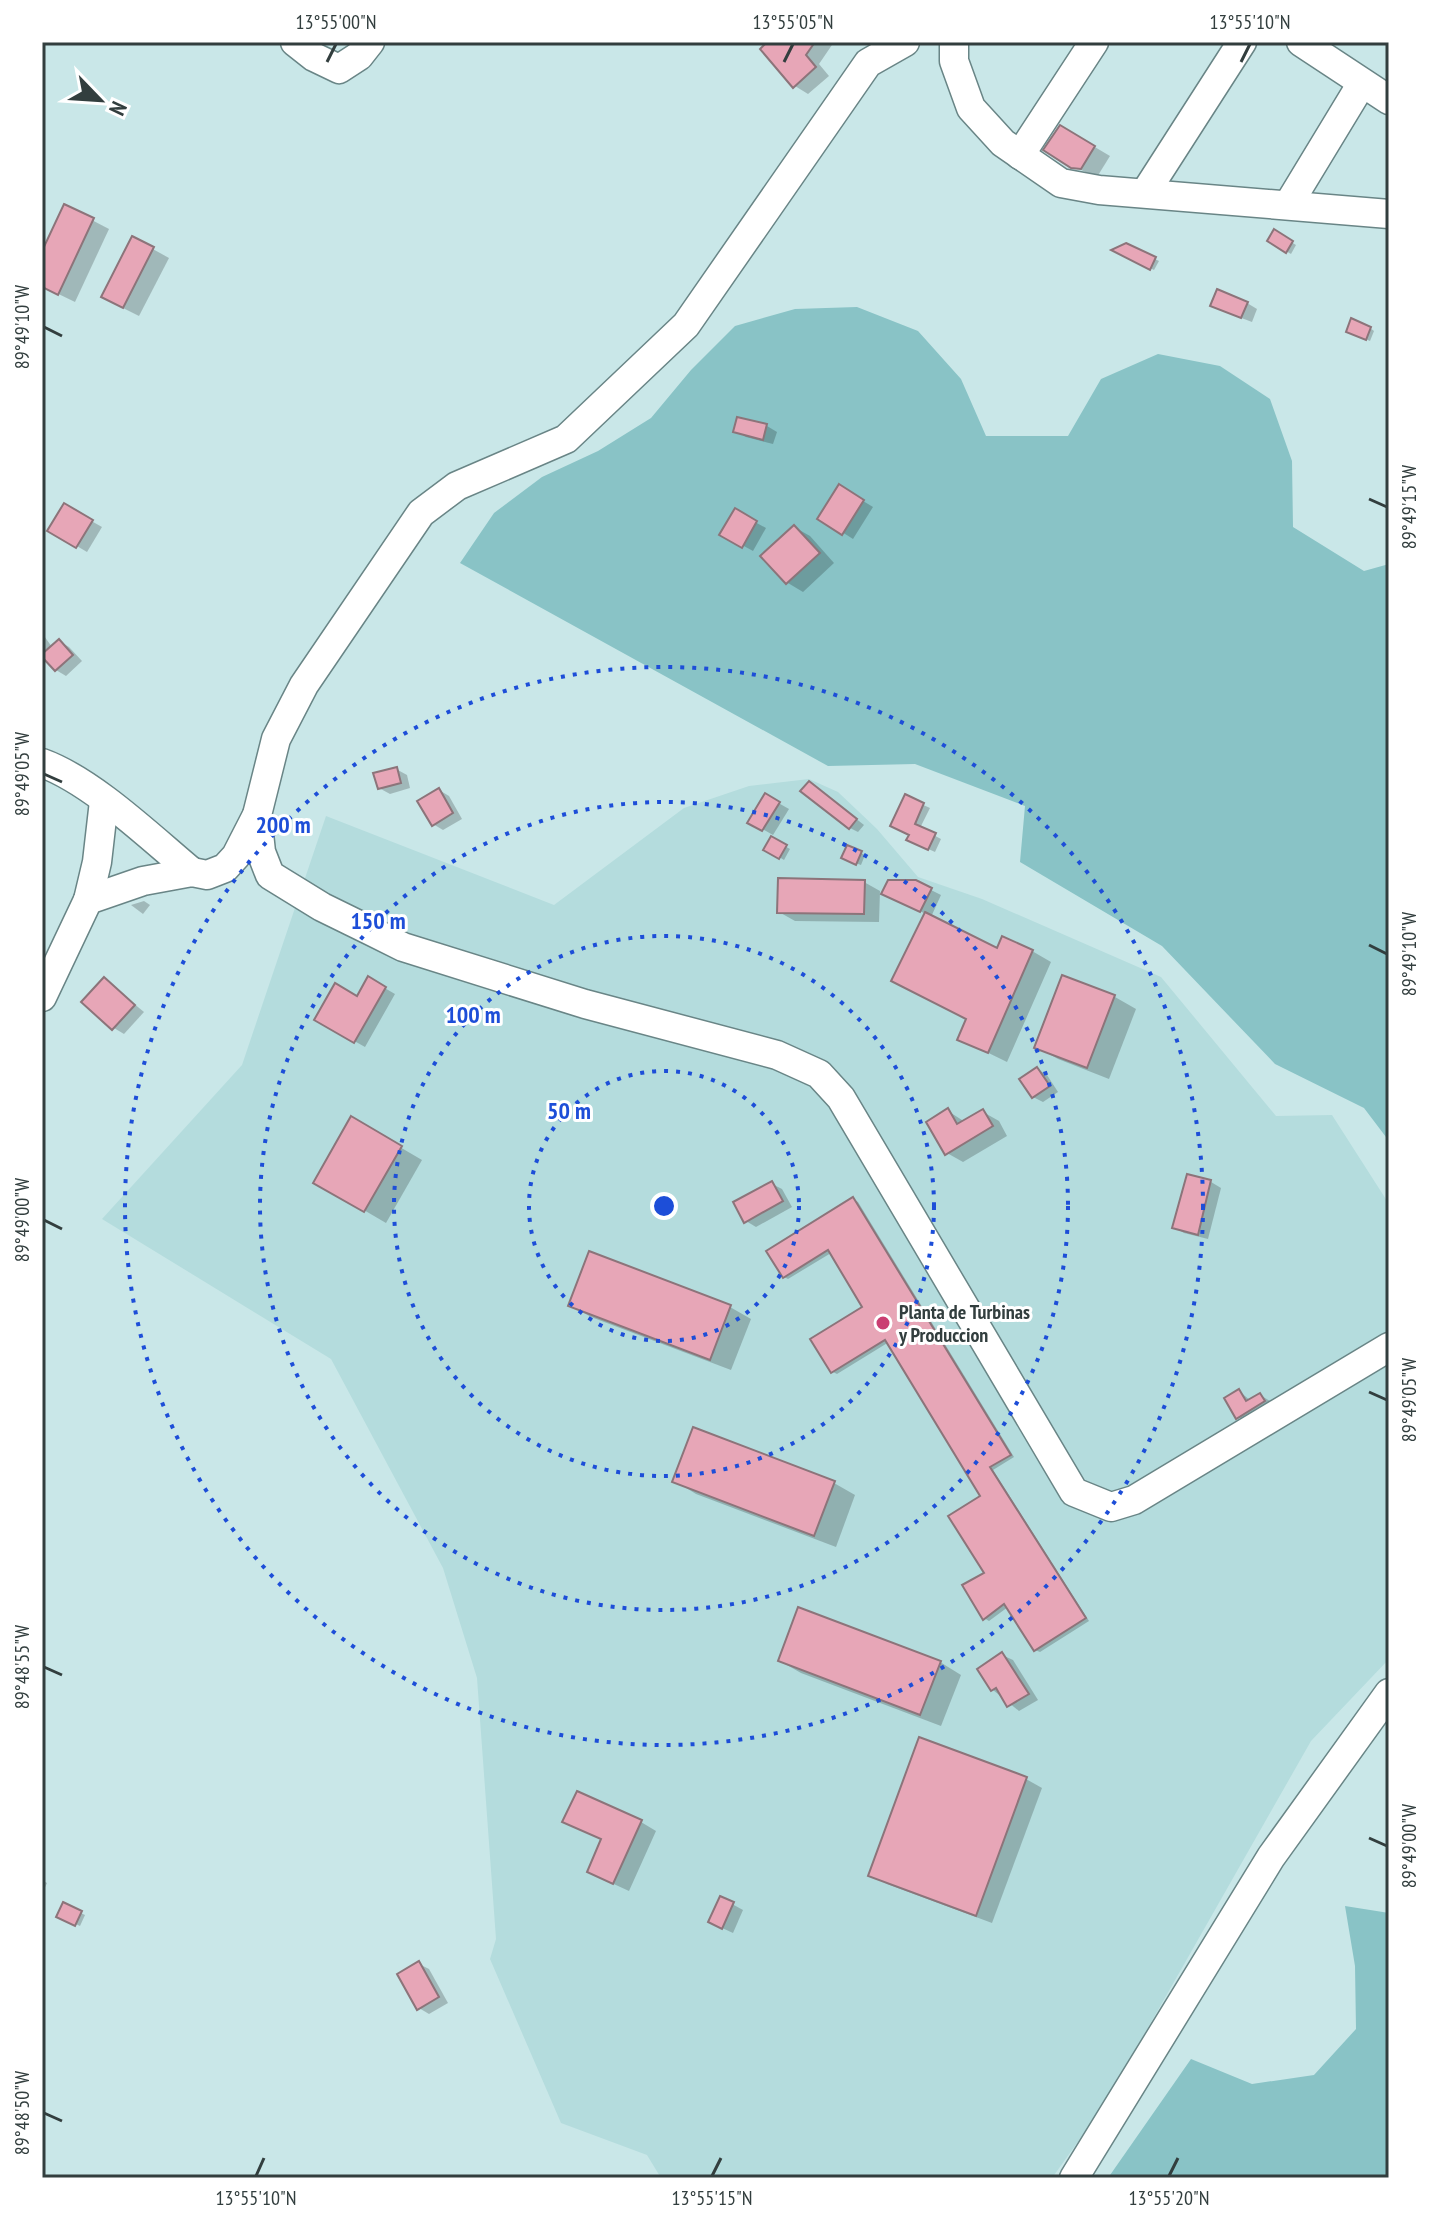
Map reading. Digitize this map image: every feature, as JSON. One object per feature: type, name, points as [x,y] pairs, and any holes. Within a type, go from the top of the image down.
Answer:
[{"type":"street","points":[[295,42],[314,57],[339,69],[359,56],[370,42]]},
{"type":"street","points":[[88,900],[143,881],[192,872],[207,875],[225,868],[236,856],[257,815],[276,739],[304,685],[421,513],[457,486],[566,439],[686,325],[868,63],[905,42]]},
{"type":"street","points":[[954,42],[954,61],[971,108],[1003,143],[1061,183],[1099,190],[1389,214]]},
{"type":"street","points":[[1020,155],[1094,42]]},
{"type":"street","points":[[1145,193],[1242,42]]},
{"type":"street","points":[[1301,42],[1389,100]]},
{"type":"street","points":[[1288,205],[1362,83]]},
{"type":"street","points":[[42,763],[57,768],[104,801],[192,872]]},
{"type":"street","points":[[42,997],[88,900],[97,862],[104,801]]},
{"type":"street","points":[[257,815],[261,852],[270,875],[322,907],[403,947],[585,1004],[777,1055],[819,1074],[849,1111],[1074,1492],[1111,1507],[1134,1500],[1389,1347]]},
{"type":"street","points":[[1074,2178],[1271,1857],[1389,1693]]},
{"type":"shaded area","points":[[857,307],[918,331],[961,379],[986,436],[1068,436],[1101,379],[1158,354],[1220,366],[1270,399],[1292,461],[1293,527],[1364,571],[1389,564],[1389,1141],[1364,1108],[1275,1064],[1162,946],[1020,862],[1025,806],[915,764],[828,766],[460,563],[494,513],[542,477],[598,451],[651,418],[691,370],[735,326],[795,309]]},
{"type":"shaded area","points":[[809,779],[838,792],[877,829],[918,877],[982,899],[1161,977],[1276,1116],[1332,1115],[1389,1204],[1389,1659],[1311,1741],[1141,2040],[1087,2129],[1052,2178],[661,2178],[647,2155],[561,2123],[490,1959],[496,1939],[477,1678],[443,1568],[331,1359],[102,1219],[242,1065],[326,816],[554,905],[684,808],[749,786]]},
{"type":"shaded area","points":[[1345,1906],[1389,1913],[1389,2178],[1108,2178],[1191,2059],[1252,2084],[1314,2075],[1356,2029],[1355,1966]]},
{"type":"building","points":[[767,42],[815,42],[806,55],[816,67],[793,88],[760,49]]},
{"type":"building","points":[[1060,125],[1095,146],[1081,169],[1071,168],[1043,150]]},
{"type":"building","points":[[64,204],[94,218],[58,295],[42,287],[42,251]]},
{"type":"building","points":[[1274,229],[1293,241],[1286,253],[1267,241]]},
{"type":"building","points":[[132,236],[154,247],[123,308],[101,297]]},
{"type":"building","points":[[1126,243],[1156,257],[1150,270],[1111,250]]},
{"type":"building","points":[[1217,289],[1248,302],[1241,318],[1210,306]]},
{"type":"building","points":[[1351,318],[1371,327],[1366,340],[1346,332]]},
{"type":"building","points":[[737,417],[767,424],[763,440],[733,432]]},
{"type":"building","points":[[839,484],[864,500],[842,535],[817,519]]},
{"type":"building","points":[[64,503],[93,520],[76,548],[47,531]]},
{"type":"building","points":[[735,508],[757,521],[742,548],[719,535]]},
{"type":"building","points":[[794,525],[820,553],[786,584],[760,556]]},
{"type":"building","points":[[59,639],[73,655],[55,671],[42,654]]},
{"type":"building","points":[[397,767],[401,783],[378,789],[373,773]]},
{"type":"building","points":[[809,781],[857,819],[849,829],[800,791]]},
{"type":"building","points":[[439,788],[453,813],[432,826],[417,801]]},
{"type":"building","points":[[765,793],[780,802],[762,831],[747,823]]},
{"type":"building","points":[[905,794],[924,803],[915,824],[936,833],[928,850],[906,840],[909,835],[890,826]]},
{"type":"building","points":[[771,836],[787,845],[779,859],[763,850]]},
{"type":"building","points":[[847,845],[862,851],[856,865],[841,858]]},
{"type":"building","points":[[778,878],[865,880],[864,914],[777,913]]},
{"type":"building","points":[[888,880],[916,880],[932,888],[920,912],[881,894]]},
{"type":"building","points":[[925,912],[997,948],[1002,936],[1033,950],[988,1053],[957,1040],[966,1019],[891,981]]},
{"type":"building","points":[[1062,975],[1115,995],[1087,1068],[1034,1048]]},
{"type":"building","points":[[368,976],[386,987],[354,1043],[314,1020],[335,983],[357,996]]},
{"type":"building","points":[[104,977],[135,1005],[112,1030],[81,1002]]},
{"type":"building","points":[[1037,1067],[1050,1086],[1032,1098],[1019,1079]]},
{"type":"building","points":[[948,1108],[957,1124],[983,1109],[993,1126],[945,1155],[926,1122]]},
{"type":"building","points":[[351,1116],[402,1146],[364,1212],[313,1183]]},
{"type":"building","points":[[1187,1174],[1211,1180],[1198,1235],[1172,1228]]},
{"type":"building","points":[[772,1181],[783,1201],[744,1223],[733,1202]]},
{"type":"building","name":"Planta de Turbinas y Produccion","points":[[853,1197],[1011,1455],[990,1467],[1086,1618],[1034,1651],[1004,1604],[983,1620],[962,1585],[984,1573],[948,1516],[980,1496],[885,1340],[831,1373],[810,1339],[862,1307],[828,1250],[783,1278],[766,1251]]},
{"type":"building","points":[[589,1251],[731,1305],[710,1360],[568,1306]]},
{"type":"building","points":[[1239,1389],[1246,1401],[1260,1393],[1265,1401],[1236,1419],[1224,1398]]},
{"type":"building","points":[[693,1427],[835,1481],[814,1536],[672,1482]]},
{"type":"building","points":[[798,1607],[941,1661],[920,1715],[778,1661]]},
{"type":"building","points":[[1002,1652],[1029,1694],[1007,1707],[996,1688],[991,1691],[977,1669]]},
{"type":"building","points":[[919,1737],[1027,1777],[976,1916],[868,1876]]},
{"type":"building","points":[[577,1791],[642,1820],[613,1884],[587,1872],[601,1839],[562,1822]]},
{"type":"building","points":[[720,1896],[734,1902],[722,1929],[708,1922]]},
{"type":"building","points":[[63,1902],[82,1911],[75,1926],[56,1917]]},
{"type":"building","points":[[419,1961],[439,1997],[417,2010],[397,1974]]},
{"type":"place","name":"Planta de Turbinas y Produccion","points":[[883,1323]]}]
